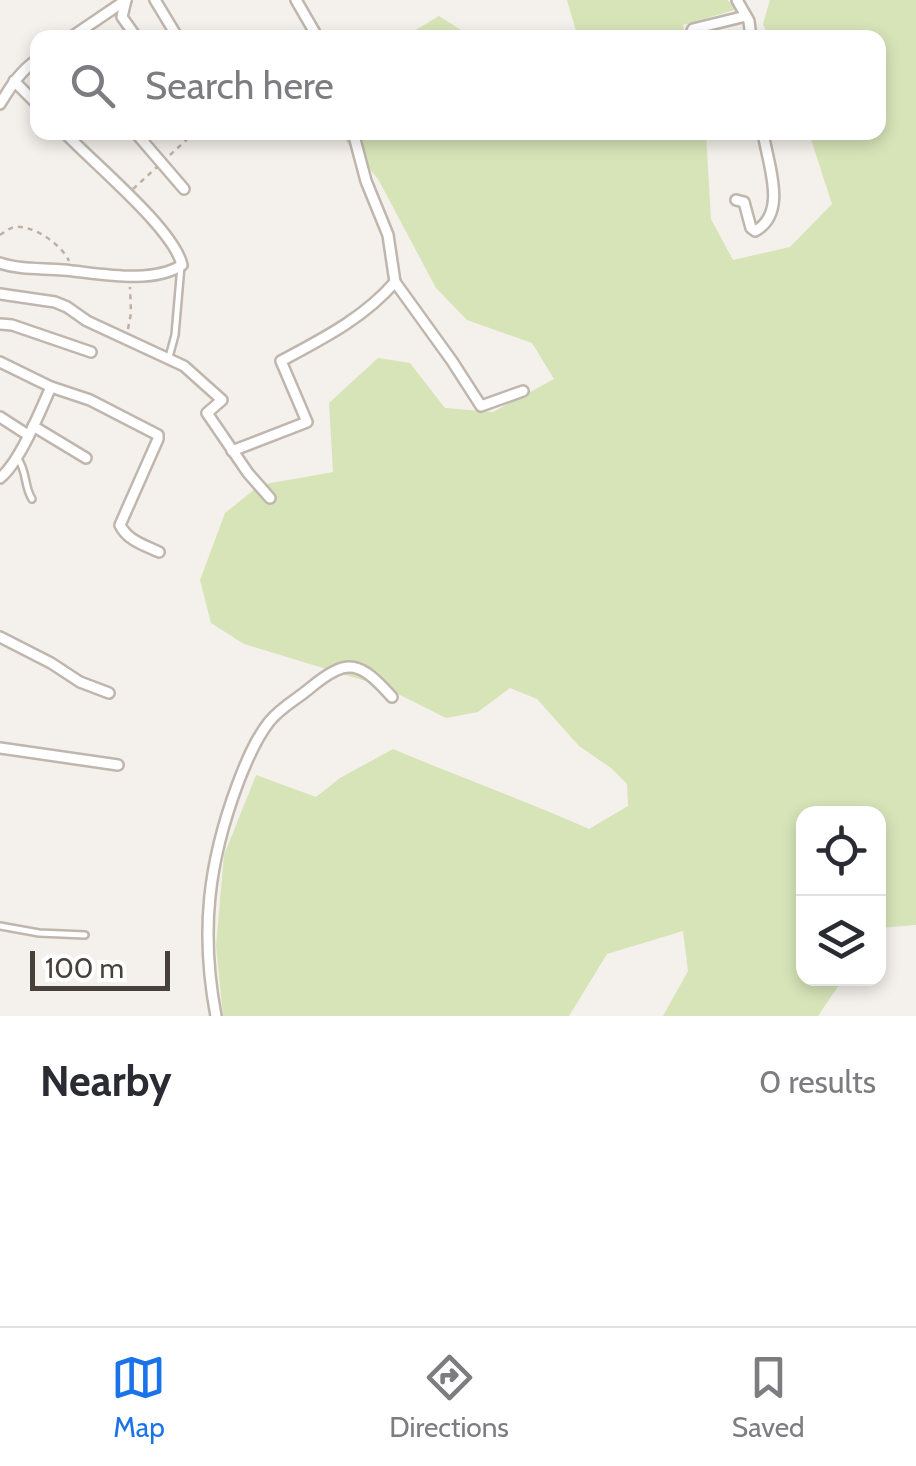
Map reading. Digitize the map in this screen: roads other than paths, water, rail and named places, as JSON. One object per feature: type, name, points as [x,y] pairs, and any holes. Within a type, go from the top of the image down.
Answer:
[{"type":"street","points":[[82,30],[126,0]]},
{"type":"street","points":[[126,0],[122,17],[131,30]]},
{"type":"street","points":[[154,0],[173,30]]},
{"type":"street","points":[[296,0],[313,30]]},
{"type":"street","points":[[737,0],[749,30]]},
{"type":"street","points":[[692,30],[746,16]]},
{"type":"street","points":[[0,104],[14,80],[30,64]]},
{"type":"street","points":[[14,80],[30,97]]},
{"type":"street","points":[[0,264],[129,276],[182,265],[162,228],[72,140]]},
{"type":"street","points":[[141,140],[184,189]]},
{"type":"street","points":[[354,140],[388,235],[395,282],[481,406],[523,391]]},
{"type":"street","points":[[736,200],[744,202],[751,228],[755,232],[760,230],[768,220],[774,192],[764,140]]},
{"type":"street","points":[[232,451],[307,422],[281,361],[365,311],[395,282]]},
{"type":"street","points":[[0,294],[55,302],[184,366],[222,400],[206,413],[270,498]]},
{"type":"street","points":[[0,324],[91,352]]},
{"type":"street","points":[[0,362],[51,387],[90,400],[158,435],[120,525],[135,541],[159,552]]},
{"type":"street","points":[[0,478],[16,457],[51,387]]},
{"type":"street","points":[[0,417],[86,458]]},
{"type":"street","points":[[0,637],[80,682],[109,693]]},
{"type":"street","points":[[216,1016],[208,964],[211,876],[230,806],[256,742],[284,706],[329,673],[358,667],[370,673],[392,697]]},
{"type":"street","points":[[0,748],[118,766]]},
{"type":"lane","points":[[168,357],[176,335],[182,265]]},
{"type":"lane","points":[[16,457],[22,464],[26,490],[32,500]]},
{"type":"lane","points":[[0,926],[39,933],[85,934]]}]
